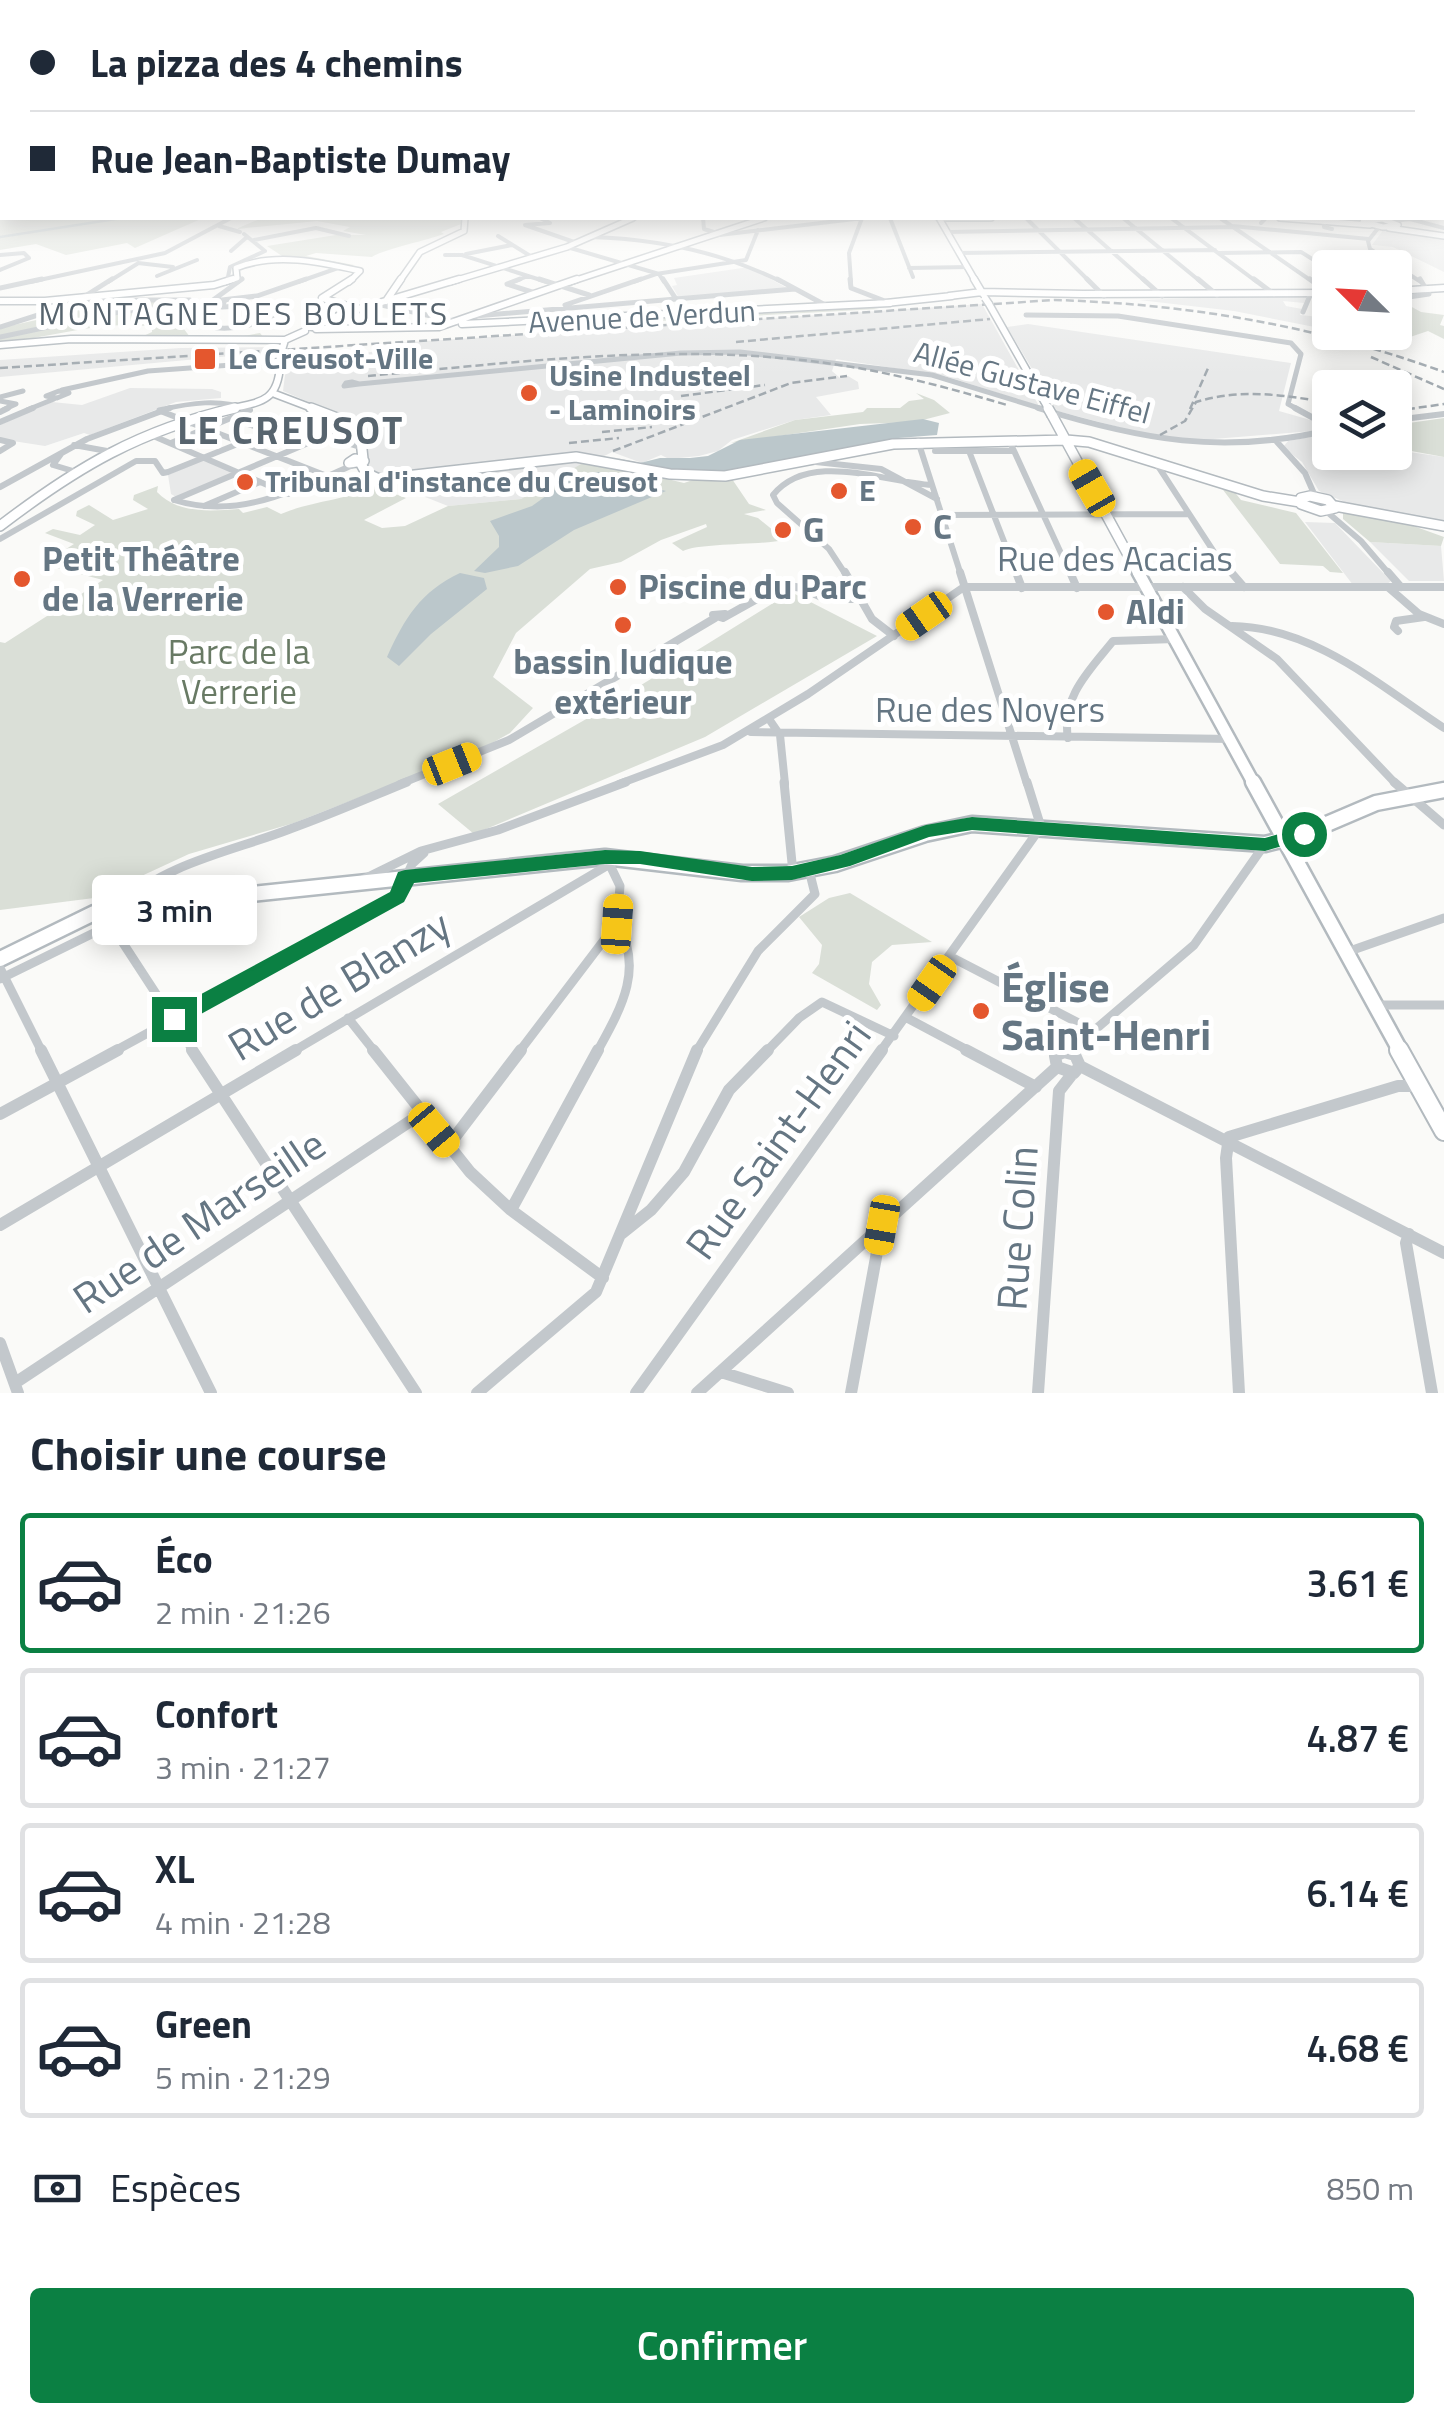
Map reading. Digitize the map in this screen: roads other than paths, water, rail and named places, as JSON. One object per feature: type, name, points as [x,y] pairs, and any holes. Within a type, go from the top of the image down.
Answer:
[{"type":"main road","points":[[386,301],[420,252],[435,245]]},
{"type":"main road","points":[[0,344],[77,336],[190,344],[284,343],[353,308],[572,245]]},
{"type":"main road","points":[[311,329],[431,327],[458,322],[679,245]]},
{"type":"main road","points":[[955,245],[1443,1126]]},
{"type":"main road","points":[[0,300],[83,299],[192,288],[238,278],[236,268],[242,264],[282,261],[361,272],[322,298],[353,308]]},
{"type":"main road","points":[[1412,291],[1444,288]]},
{"type":"main road","name":"Avenue de Verdun","points":[[458,322],[503,325],[1003,293],[1312,293]]},
{"type":"main road","points":[[277,390],[284,343]]},
{"type":"main road","points":[[0,526],[107,451],[147,433],[242,405],[277,390],[353,424],[360,434],[356,462],[366,473],[383,478],[576,457],[696,476],[752,473],[918,441],[1066,440],[1089,442],[1269,498],[1300,502],[1310,509],[1444,526]]},
{"type":"main road","points":[[1300,502],[1303,497],[1314,496],[1331,509]]},
{"type":"main road","points":[[0,958],[94,914],[125,907],[640,858],[752,874],[792,873],[844,861],[903,838],[953,826],[992,823],[1265,844],[1287,840],[1376,803],[1444,790]]},
{"type":"street","points":[[0,328],[83,299],[138,263],[178,245]]},
{"type":"street","points":[[230,251],[236,245]]},
{"type":"street","points":[[225,300],[222,308],[263,305],[282,311],[246,325],[195,325],[194,319],[242,278],[228,276],[230,267],[265,251],[257,245]]},
{"type":"street","points":[[444,255],[512,245],[532,258]]},
{"type":"street","points":[[679,245],[742,261],[827,307]]},
{"type":"street","points":[[554,309],[659,274],[742,261],[749,258],[753,245]]},
{"type":"street","points":[[852,245],[850,288],[890,302]]},
{"type":"street","points":[[900,245],[913,276]]},
{"type":"street","points":[[1054,245],[1103,295]]},
{"type":"street","points":[[1106,245],[1162,296]]},
{"type":"street","points":[[1157,245],[1217,295]]},
{"type":"street","points":[[1208,245],[1274,294]]},
{"type":"street","points":[[1260,245],[1312,280]]},
{"type":"street","points":[[1372,245],[1376,255],[1419,278],[1428,290],[1427,296],[1412,298]]},
{"type":"street","points":[[567,247],[659,274],[676,299]]},
{"type":"street","points":[[0,254],[26,251],[29,258],[0,270]]},
{"type":"street","points":[[960,253],[1302,252],[1312,258]]},
{"type":"street","points":[[462,255],[592,296]]},
{"type":"street","points":[[0,288],[154,256]]},
{"type":"street","points":[[257,257],[282,261]]},
{"type":"street","points":[[157,276],[197,260]]},
{"type":"street","points":[[138,263],[173,267]]},
{"type":"street","points":[[909,268],[968,267]]},
{"type":"street","points":[[83,299],[225,300],[273,292],[338,268]]},
{"type":"street","points":[[528,276],[506,283],[535,292]]},
{"type":"street","points":[[475,316],[795,289]]},
{"type":"street","points":[[1303,312],[1312,293]]},
{"type":"street","points":[[0,337],[119,312],[214,300]]},
{"type":"street","points":[[377,304],[458,322]]},
{"type":"street","points":[[1026,316],[1118,316],[1291,343],[1302,354],[1288,404],[1312,418]]},
{"type":"street","name":"Allée Gustave Eiffel","points":[[359,384],[693,352],[767,353],[932,376],[1145,438],[1192,443],[1276,442],[1312,433]]},
{"type":"street","points":[[0,422],[80,386],[148,370],[280,361]]},
{"type":"street","points":[[1,400],[23,391]]},
{"type":"street","points":[[1,400],[14,396]]},
{"type":"street","points":[[1,400],[16,404],[1,411]]},
{"type":"street","points":[[0,487],[74,445],[185,404],[224,400],[250,410],[171,443]]},
{"type":"street","points":[[1,411],[18,414]]},
{"type":"street","points":[[162,412],[325,477]]},
{"type":"street","points":[[1412,418],[1444,414]]},
{"type":"street","points":[[0,538],[140,460],[158,463],[163,473],[270,431],[232,419]]},
{"type":"street","points":[[353,424],[174,500],[200,508],[244,506],[288,494],[356,462]]},
{"type":"street","points":[[147,433],[288,494]]},
{"type":"street","points":[[324,436],[361,447]]},
{"type":"street","points":[[0,440],[13,443],[0,451]]},
{"type":"street","points":[[1009,440],[1078,588]]},
{"type":"street","points":[[918,441],[1041,827]]},
{"type":"street","points":[[1276,442],[1305,473],[1314,496]]},
{"type":"street","points":[[74,445],[107,451]]},
{"type":"street","points":[[63,450],[53,465],[74,471]]},
{"type":"street","points":[[935,451],[1014,451]]},
{"type":"street","points":[[969,451],[1022,588]]},
{"type":"street","points":[[808,462],[877,467],[910,478],[937,499]]},
{"type":"street","points":[[1156,463],[1188,514],[1244,587]]},
{"type":"street","points":[[894,636],[872,623],[827,546],[776,504],[774,490],[792,478],[817,472],[862,474],[920,487],[933,486]]},
{"type":"street","points":[[200,508],[260,482]]},
{"type":"street","points":[[1331,509],[1401,587]]},
{"type":"street","points":[[941,515],[1188,514]]},
{"type":"street","points":[[416,1393],[121,940],[125,907],[135,891],[194,862],[275,836],[509,740],[715,618],[716,612],[726,614],[782,585],[826,599],[861,599]]},
{"type":"street","name":"Rue des Acacias","points":[[360,882],[400,859],[514,824],[749,732],[964,586],[1444,587]]},
{"type":"street","points":[[1183,587],[1196,604],[1232,626],[1296,676],[1406,797],[1444,825]]},
{"type":"street","points":[[1389,588],[1424,618]]},
{"type":"street","points":[[1398,631],[1394,627],[1396,621],[1424,618],[1444,624]]},
{"type":"street","points":[[1232,626],[1261,625],[1300,637],[1444,728]]},
{"type":"street","points":[[1068,738],[1063,722],[1066,705],[1113,641],[1176,640]]},
{"type":"street","points":[[768,719],[780,735],[792,873]]},
{"type":"street","name":"Rue des Noyers","points":[[749,732],[1231,738]]},
{"type":"street","name":"Rue Saint-Henri","points":[[636,1393],[1041,827]]},
{"type":"street","points":[[1057,1067],[1055,1056],[1069,1052],[1096,1032],[1204,934],[1265,844]]},
{"type":"street","points":[[400,878],[414,860],[432,848]]},
{"type":"street","points":[[0,1114],[397,897],[404,888],[400,859]]},
{"type":"street","points":[[448,1146],[617,924],[620,886],[608,861]]},
{"type":"street","name":"Rue de Blanzy","points":[[0,1225],[608,861]]},
{"type":"street","points":[[477,1393],[596,1292],[698,1048],[758,951],[814,894],[808,870]]},
{"type":"street","points":[[1347,952],[1444,918]]},
{"type":"street","points":[[126,922],[112,924],[1,974],[210,1393]]},
{"type":"street","points":[[511,1210],[626,998],[629,942],[617,924]]},
{"type":"street","points":[[951,957],[1096,1032]]},
{"type":"street","points":[[620,1236],[652,1210],[684,1172],[728,1090],[800,1018],[822,1002],[894,1036]]},
{"type":"street","points":[[1376,1005],[1444,1005]]},
{"type":"street","points":[[348,1018],[448,1146],[511,1210],[603,1278]]},
{"type":"street","points":[[907,1018],[1036,1087]]},
{"type":"street","points":[[1069,1052],[1078,1058],[1077,1069]]},
{"type":"street","points":[[697,1393],[1057,1067],[1077,1069],[1444,1253]]},
{"type":"street","name":"Rue Colin","points":[[1038,1393],[1060,1092],[1077,1069]]},
{"type":"street","points":[[1239,1393],[1228,1142],[1238,1132],[1255,1127],[1398,1086],[1420,1086]]},
{"type":"street","name":"Rue de Marseille","points":[[16,1388],[158,1287],[421,1114]]},
{"type":"street","points":[[852,1393],[882,1225]]},
{"type":"street","points":[[1409,1234],[1406,1242],[1432,1393]]},
{"type":"street","points":[[0,1343],[16,1388]]},
{"type":"street","points":[[721,1372],[788,1393]]},
{"type":"railway","points":[[0,368],[1055,300],[1155,306],[1252,320],[1349,342],[1444,372]]},
{"type":"railway","points":[[736,342],[990,319]]},
{"type":"railway","points":[[368,376],[610,356],[732,355],[852,367],[1007,405]]},
{"type":"railway","points":[[1371,357],[1444,389]]},
{"type":"railway","points":[[1190,409],[1209,366]]},
{"type":"railway","points":[[613,451],[791,383],[847,376]]},
{"type":"railway","points":[[681,396],[765,385]]},
{"type":"railway","points":[[1160,435],[1185,421],[1196,402],[1213,398],[1263,394],[1312,400]]},
{"type":"railway","points":[[1412,409],[1444,404]]},
{"type":"railway","points":[[602,432],[652,427]]},
{"type":"railway","points":[[569,443],[619,438]]},
{"type":"place","name":"Le Creusot-Ville","points":[[205,359]]},
{"type":"place","name":"Usine Industeel - Laminoirs","points":[[529,393]]},
{"type":"place","name":"Tribunal d'instance du Creusot","points":[[245,482]]},
{"type":"place","name":"E","points":[[839,491]]},
{"type":"place","name":"C","points":[[913,527]]},
{"type":"place","name":"G","points":[[783,530]]},
{"type":"place","name":"Petit Théâtre de la Verrerie","points":[[22,579]]},
{"type":"place","name":"Piscine du Parc","points":[[618,587]]},
{"type":"place","name":"Aldi","points":[[1106,612]]},
{"type":"place","name":"bassin ludique extérieur","points":[[623,625]]},
{"type":"place","name":"Église Saint-Henri","points":[[981,1011]]},
{"type":"district","name":"MONTAGNE DES BOULETS","points":[[244,314]]},
{"type":"district","name":"LE CREUSOT","points":[[291,431]]},
{"type":"park label","name":"Parc de la Verrerie","points":[[239,672]]}]
